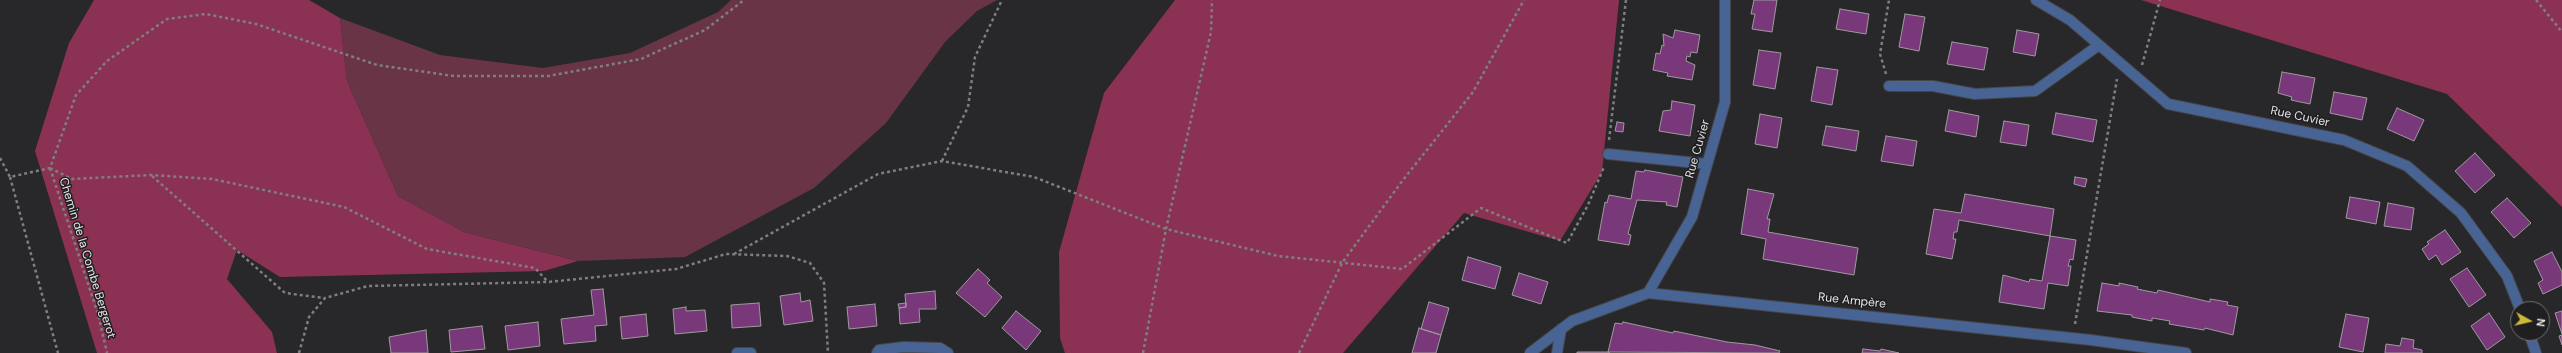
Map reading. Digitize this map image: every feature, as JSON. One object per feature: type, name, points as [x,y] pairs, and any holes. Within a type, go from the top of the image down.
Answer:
[{"type":"street","name":"Rue Cuvier","points":[[1648,293],[1692,217],[1724,102],[1725,0]]},
{"type":"street","name":"Rue Cuvier","points":[[2036,0],[2070,20],[2168,104],[2344,140],[2407,166],[2462,213],[2507,276],[2517,301]]},
{"type":"street","points":[[1889,86],[1933,86],[1974,94],[2035,91],[2099,45]]},
{"type":"street","points":[[1608,154],[1707,164]]},
{"type":"street","name":"Rue Ampère","points":[[1530,353],[1572,321],[1648,293],[2072,338],[2186,353]]},
{"type":"street","points":[[1557,353],[1561,329]]},
{"type":"street","points":[[2532,341],[2536,353]]},
{"type":"street","points":[[877,353],[879,350],[904,347],[940,348],[948,353]]},
{"type":"street","points":[[737,353],[751,353]]},
{"type":"path","points":[[50,168],[76,96],[107,61],[167,19],[206,14],[256,24],[377,65],[454,76],[548,76],[641,60],[705,30],[744,0]]},
{"type":"path","points":[[942,161],[968,107],[975,57],[1002,0]]},
{"type":"path","points":[[1143,353],[1166,229],[1211,32],[1212,0]]},
{"type":"path","points":[[1299,353],[1342,263],[1403,180],[1473,92],[1524,0]]},
{"type":"path","points":[[734,254],[878,174],[942,161],[1034,176],[1166,229],[1278,256],[1402,269],[1481,208],[1567,243],[1588,205],[1608,154],[1626,0]]},
{"type":"path","points":[[1889,0],[1880,54],[1889,86]]},
{"type":"path","points":[[2138,78],[2160,0]]},
{"type":"path","points":[[2536,0],[2562,32]]},
{"type":"path","points":[[2072,338],[2120,63]]},
{"type":"path","points":[[0,158],[10,177],[58,353]]},
{"type":"path","points":[[10,177],[50,168],[72,179],[151,175],[212,179],[344,207],[427,249],[535,268],[548,282]]},
{"type":"path","name":"Chemin de la Combe Bergerot","points":[[50,168],[98,314],[107,353]]},
{"type":"path","points":[[151,175],[285,293],[325,298],[368,286],[548,282],[676,269],[726,254],[787,256],[810,263],[824,283],[828,353]]},
{"type":"path","points":[[299,353],[309,317],[325,298]]},
{"type":"shaded area","points":[[94,0],[309,0],[340,18],[347,81],[398,196],[464,232],[578,261],[544,271],[280,277],[237,250],[227,279],[272,332],[277,353],[97,353],[35,151],[69,43]]},
{"type":"shaded area","points":[[731,0],[997,0],[977,11],[945,42],[886,123],[814,188],[685,257],[578,261],[464,232],[398,196],[347,81],[340,18],[440,55],[543,68],[630,53],[718,12]]},
{"type":"shaded area","points":[[1175,0],[1619,0],[1602,172],[1560,241],[1464,213],[1343,353],[1065,353],[1060,338],[1059,252],[1104,93]]},
{"type":"shaded area","points":[[2141,0],[2562,0],[2562,207],[2447,94]]},
{"type":"building","points":[[1754,0],[1777,0],[1772,32],[1752,29],[1755,14],[1751,14]]},
{"type":"building","points":[[1840,9],[1869,14],[1866,34],[1836,29]]},
{"type":"building","points":[[1905,14],[1925,17],[1919,51],[1899,47]]},
{"type":"building","points":[[1675,30],[1700,35],[1697,53],[1691,52],[1690,57],[1687,56],[1686,61],[1695,65],[1692,80],[1667,76],[1668,73],[1653,70],[1656,53],[1660,54],[1662,45],[1664,46],[1663,34],[1673,38]]},
{"type":"building","points":[[2017,30],[2039,34],[2035,56],[2013,52]]},
{"type":"building","points":[[1952,42],[1988,48],[1984,70],[1947,64]]},
{"type":"building","points":[[1759,50],[1781,53],[1775,89],[1753,85]]},
{"type":"building","points":[[1817,67],[1838,70],[1832,105],[1811,101]]},
{"type":"building","points":[[2282,72],[2315,78],[2310,104],[2291,100],[2292,97],[2278,93]]},
{"type":"building","points":[[2334,92],[2367,98],[2362,120],[2330,113]]},
{"type":"building","points":[[1672,101],[1695,105],[1690,136],[1659,131],[1663,111],[1671,110]]},
{"type":"building","points":[[2397,108],[2424,120],[2414,141],[2387,129]]},
{"type":"building","points":[[1949,110],[1979,116],[1976,137],[1945,131]]},
{"type":"building","points":[[2056,113],[2097,120],[2093,142],[2052,134]]},
{"type":"building","points":[[1760,114],[1782,118],[1777,148],[1755,144]]},
{"type":"building","points":[[2004,121],[2029,125],[2026,146],[2000,142]]},
{"type":"building","points":[[1617,122],[1624,123],[1623,132],[1615,131]]},
{"type":"building","points":[[1826,126],[1859,131],[1856,151],[1822,145]]},
{"type":"building","points":[[1886,136],[1917,141],[1913,166],[1881,161]]},
{"type":"building","points":[[2475,153],[2495,175],[2475,193],[2455,171]]},
{"type":"building","points":[[1645,170],[1683,177],[1677,207],[1666,205],[1667,202],[1637,200],[1628,234],[1631,235],[1629,245],[1598,240],[1605,202],[1607,203],[1609,195],[1631,199],[1636,171],[1644,172]]},
{"type":"building","points":[[2075,177],[2087,179],[2085,187],[2074,184]]},
{"type":"building","points":[[1748,189],[1774,194],[1767,219],[1770,219],[1768,232],[1858,248],[1854,275],[1763,259],[1766,239],[1741,234]]},
{"type":"building","points":[[1965,194],[2054,209],[2050,236],[1959,220],[1957,232],[1954,232],[1953,239],[1956,239],[1952,259],[1926,254],[1934,209],[1961,213]]},
{"type":"building","points":[[2350,197],[2380,202],[2376,224],[2346,218]]},
{"type":"building","points":[[2507,198],[2531,223],[2514,238],[2491,212]]},
{"type":"building","points":[[2388,203],[2414,208],[2411,230],[2384,226]]},
{"type":"building","points":[[2445,230],[2461,252],[2442,265],[2436,255],[2429,260],[2422,249],[2429,244],[2427,242]]},
{"type":"building","points":[[2050,236],[2076,240],[2073,260],[2070,259],[2068,266],[2071,266],[2068,286],[2048,283],[2044,309],[1999,302],[2003,275],[2029,282],[2030,279],[2042,281]]},
{"type":"building","points":[[2552,252],[2562,272],[2562,285],[2543,294],[2538,283],[2543,280],[2534,261]]},
{"type":"building","points":[[1468,257],[1501,267],[1495,289],[1462,280]]},
{"type":"building","points":[[2467,268],[2486,295],[2469,307],[2450,279]]},
{"type":"building","points":[[978,269],[990,280],[987,283],[1002,297],[985,317],[956,293]]},
{"type":"building","points":[[1519,273],[1548,282],[1541,304],[1512,295]]},
{"type":"building","points":[[2102,283],[2119,286],[2119,283],[2138,287],[2137,289],[2157,293],[2158,290],[2210,302],[2210,299],[2228,302],[2227,305],[2238,307],[2233,335],[2205,328],[2204,330],[2169,324],[2170,321],[2152,318],[2152,321],[2132,317],[2132,315],[2097,311]]},
{"type":"building","points":[[603,289],[607,325],[595,326],[596,341],[564,344],[561,319],[594,315],[591,290]]},
{"type":"building","points":[[935,291],[936,309],[919,309],[920,322],[900,324],[899,308],[906,307],[905,294]]},
{"type":"building","points":[[800,293],[801,302],[810,300],[813,321],[784,325],[780,296]]},
{"type":"building","points":[[1429,302],[1449,308],[1441,335],[1421,329]]},
{"type":"building","points":[[759,303],[761,326],[732,328],[731,305]]},
{"type":"building","points":[[906,303],[906,307],[899,308],[898,304]]},
{"type":"building","points":[[875,304],[877,326],[849,329],[847,307]]},
{"type":"building","points":[[686,307],[686,311],[705,310],[707,331],[675,334],[673,309]]},
{"type":"building","points":[[1016,311],[1041,331],[1026,350],[1002,328]]},
{"type":"building","points":[[2562,311],[2562,334],[2555,313]]},
{"type":"building","points":[[2489,313],[2505,337],[2487,350],[2471,326]]},
{"type":"building","points":[[646,314],[648,336],[622,339],[620,317]]},
{"type":"building","points":[[2346,314],[2369,318],[2363,352],[2339,347]]},
{"type":"building","points":[[538,322],[540,346],[508,350],[505,326]]},
{"type":"building","points":[[1623,322],[1673,333],[1674,331],[1727,342],[1755,345],[1780,351],[1779,353],[1608,352],[1615,323],[1622,324]]},
{"type":"building","points":[[482,326],[485,349],[451,352],[449,330]]},
{"type":"building","points":[[1419,328],[1441,335],[1436,353],[1412,353]]},
{"type":"building","points":[[426,330],[428,353],[391,353],[389,337]]},
{"type":"building","points":[[2562,335],[2562,345],[2559,336]]},
{"type":"building","points":[[2402,338],[2414,340],[2413,348],[2422,350],[2422,353],[2385,353],[2386,344],[2400,346]]},
{"type":"building","points":[[1863,349],[1880,351],[1881,349],[1899,353],[1862,353]]},
{"type":"building","points":[[1577,352],[1610,353],[1577,353]]}]
